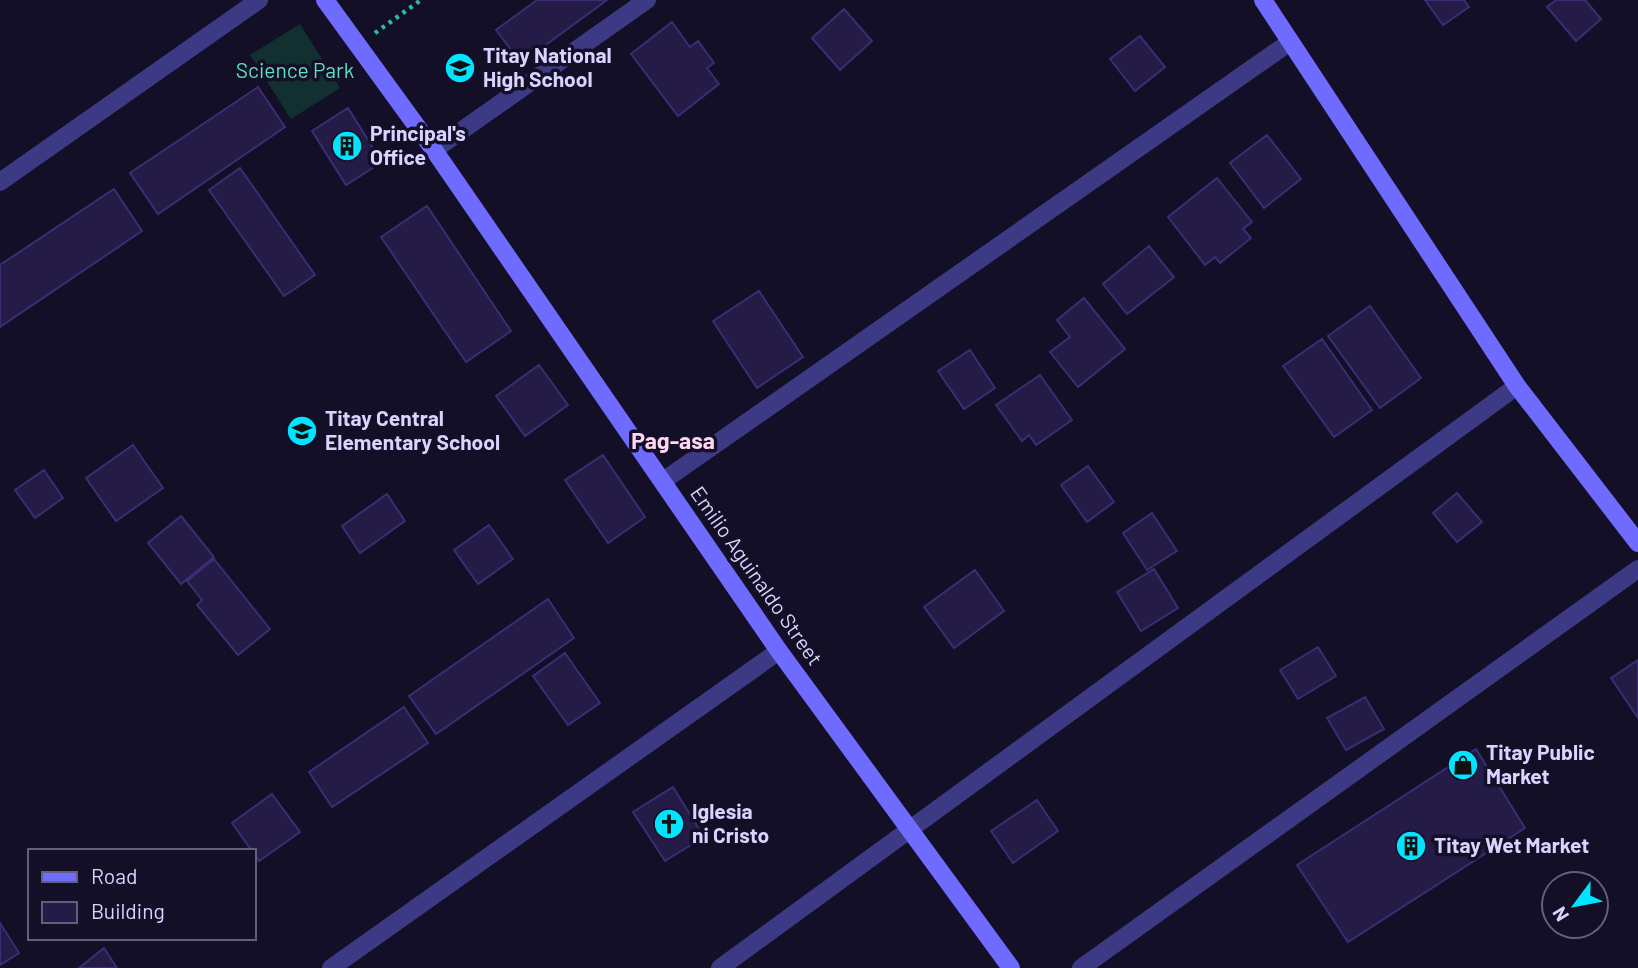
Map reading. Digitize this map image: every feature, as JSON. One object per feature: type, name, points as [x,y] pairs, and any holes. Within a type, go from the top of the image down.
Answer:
[{"type":"street","points":[[0,181],[259,0]]},
{"type":"street","name":"Emilio Aguinaldo Street","points":[[325,0],[434,150],[779,651],[1011,968]]},
{"type":"street","points":[[434,150],[647,0]]},
{"type":"street","points":[[1263,0],[1517,386],[1638,543]]},
{"type":"street","points":[[663,481],[1290,42]]},
{"type":"street","points":[[720,968],[1517,386]]},
{"type":"street","points":[[1081,968],[1638,569]]},
{"type":"street","points":[[331,968],[779,651]]},
{"type":"path","points":[[358,46],[421,0]]},
{"type":"green space","name":"Science Park","points":[[300,24],[340,88],[291,119],[250,55]]},
{"type":"building","points":[[537,0],[607,0],[521,63],[496,30]]},
{"type":"building","points":[[1425,0],[1464,0],[1469,7],[1443,25]]},
{"type":"building","points":[[1556,0],[1585,0],[1601,19],[1576,41],[1547,7]]},
{"type":"building","points":[[844,9],[872,41],[840,70],[812,38]]},
{"type":"building","points":[[672,22],[690,47],[698,41],[714,63],[707,68],[719,84],[678,116],[631,54]]},
{"type":"building","points":[[1140,36],[1165,67],[1135,91],[1110,59]]},
{"type":"building","points":[[258,87],[285,127],[158,214],[130,173]]},
{"type":"building","name":"Principal's Office","points":[[348,108],[382,162],[346,185],[312,131]]},
{"type":"building","points":[[1267,135],[1301,179],[1264,208],[1230,163]]},
{"type":"building","points":[[240,168],[315,275],[284,296],[209,190]]},
{"type":"building","points":[[1217,178],[1252,222],[1243,229],[1251,238],[1220,263],[1215,257],[1205,265],[1168,217]]},
{"type":"building","points":[[114,189],[142,231],[0,327],[0,265]]},
{"type":"building","points":[[427,206],[511,331],[466,362],[381,237]]},
{"type":"building","points":[[1149,246],[1174,277],[1127,314],[1103,284]]},
{"type":"building","points":[[759,291],[803,357],[757,388],[713,321]]},
{"type":"building","points":[[1084,298],[1125,349],[1078,387],[1050,352],[1070,337],[1057,320]]},
{"type":"building","points":[[1370,306],[1421,378],[1380,408],[1328,336]]},
{"type":"building","points":[[1322,339],[1372,410],[1334,437],[1283,366]]},
{"type":"building","points":[[970,350],[995,388],[964,409],[938,371]]},
{"type":"building","points":[[539,365],[568,405],[525,436],[496,396]]},
{"type":"building","points":[[1040,375],[1072,420],[1036,445],[1029,435],[1022,441],[996,405]]},
{"type":"building","points":[[133,445],[163,488],[116,521],[86,478]]},
{"type":"building","points":[[603,455],[645,517],[608,543],[565,480]]},
{"type":"building","points":[[1088,466],[1114,502],[1087,522],[1061,485]]},
{"type":"building","points":[[44,470],[63,498],[35,518],[15,490]]},
{"type":"building","points":[[1457,493],[1482,522],[1457,542],[1433,513]]},
{"type":"building","points":[[387,494],[405,521],[360,553],[342,526]]},
{"type":"building","points":[[1152,513],[1177,551],[1147,570],[1123,533]]},
{"type":"building","points":[[181,516],[214,557],[181,584],[148,543]]},
{"type":"building","points":[[489,525],[513,559],[478,584],[454,550]]},
{"type":"building","points":[[214,559],[270,629],[238,655],[197,605],[202,600],[187,581]]},
{"type":"building","points":[[1154,569],[1178,608],[1141,631],[1117,592]]},
{"type":"building","points":[[975,570],[1004,611],[954,648],[924,607]]},
{"type":"building","points":[[548,599],[574,638],[436,734],[409,696]]},
{"type":"building","points":[[1318,647],[1336,676],[1298,699],[1280,670]]},
{"type":"building","points":[[565,653],[600,703],[568,725],[533,676]]},
{"type":"building","points":[[1638,660],[1638,718],[1611,678]]},
{"type":"building","points":[[1365,697],[1384,729],[1346,750],[1327,718]]},
{"type":"building","points":[[404,707],[428,743],[332,807],[309,772]]},
{"type":"building","name":"Titay Wet Market","points":[[1476,749],[1525,828],[1348,942],[1297,865]]},
{"type":"building","name":"Iglesia ni Cristo","points":[[673,787],[704,837],[665,861],[633,812]]},
{"type":"building","points":[[272,794],[300,832],[259,861],[256,849],[251,849],[232,823]]},
{"type":"building","points":[[1037,800],[1058,831],[1013,863],[991,831]]},
{"type":"building","points":[[0,923],[19,953],[0,965]]},
{"type":"building","points":[[104,948],[117,968],[79,968]]},
{"type":"place","name":"Titay National High School","points":[[460,68]]},
{"type":"place","name":"Principal's Office","points":[[347,146]]},
{"type":"place","name":"Titay Central Elementary School","points":[[302,431]]},
{"type":"place","name":"Titay Public Market","points":[[1463,765]]},
{"type":"place","name":"Iglesia ni Cristo","points":[[669,824]]},
{"type":"place","name":"Titay Wet Market","points":[[1411,846]]},
{"type":"district","name":"Pag-asa","points":[[673,441]]}]
